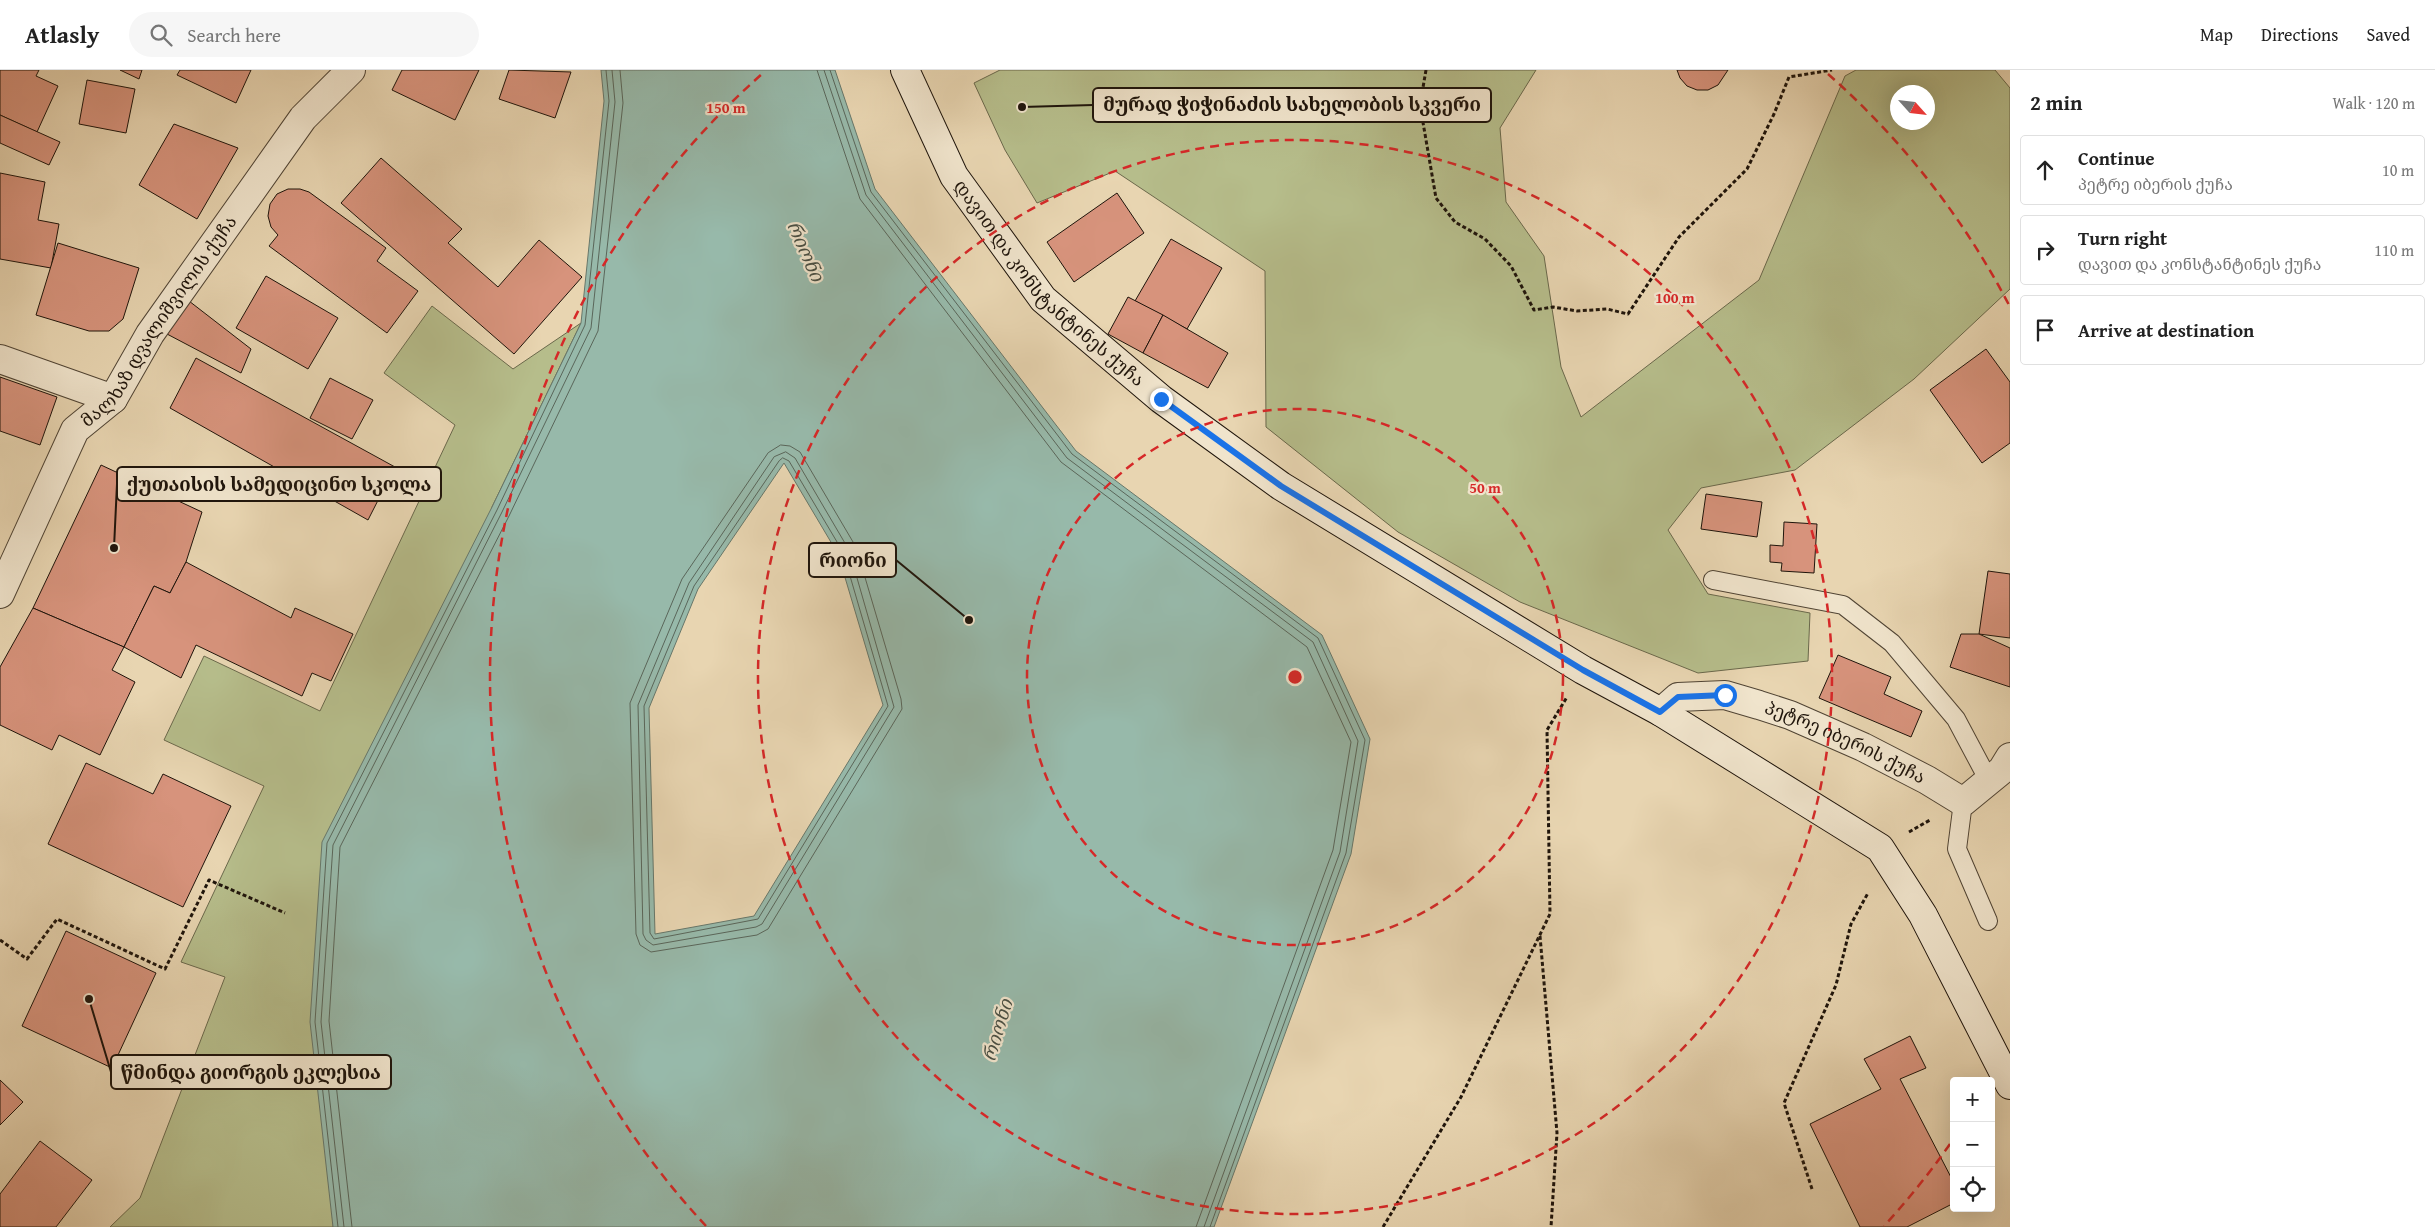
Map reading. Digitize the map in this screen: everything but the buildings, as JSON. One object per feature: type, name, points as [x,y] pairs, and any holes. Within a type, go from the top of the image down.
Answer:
[{"type":"main road","name":"მალხაზ დვალიშვილის ქუჩა","points":[[0,594],[75,430],[113,399],[150,334],[303,118],[351,70]]},
{"type":"main road","name":"დავით და კონსტანტინეს ქუჩა","points":[[906,70],[954,176],[1043,299],[1161,399],[1281,486],[1583,670],[1660,712],[1880,848],[1923,915],[2010,1085]]},
{"type":"main road","points":[[0,359],[113,399]]},
{"type":"main road","name":"პეტრე იბერის ქუჩა","points":[[1660,712],[1678,697],[1725,695],[1759,705],[1790,715],[1863,747],[1927,780],[1963,802]]},
{"type":"main road","points":[[1963,802],[2002,770],[2010,758]]},
{"type":"lane","points":[[1713,580],[1844,605],[1892,643],[1956,719],[1989,781]]},
{"type":"lane","points":[[1963,802],[1957,849],[1988,921]]},
{"type":"path","points":[[1426,70],[1420,105],[1436,198],[1456,222],[1485,238],[1511,266],[1534,310],[1553,307],[1577,311],[1607,309],[1628,314],[1679,238],[1747,169],[1774,114],[1789,77],[1832,70]]},
{"type":"path","points":[[1383,1227],[1461,1097],[1550,914],[1547,730],[1583,670]]},
{"type":"path","points":[[1880,848],[1963,802]]},
{"type":"path","points":[[0,940],[27,959],[57,919],[165,969],[209,880],[285,912]]},
{"type":"path","points":[[1812,1189],[1784,1104],[1836,985],[1851,924],[1868,893]]},
{"type":"path","points":[[1540,935],[1557,1133],[1551,1227]]},
{"type":"green space","points":[[1000,70],[1536,70],[1500,128],[1506,202],[1544,256],[1561,367],[1581,417],[1759,280],[1845,76],[1856,70],[1995,70],[2010,88],[2010,289],[1914,379],[1795,470],[1701,488],[1668,530],[1708,594],[1810,613],[1808,661],[1698,673],[1520,602],[1398,532],[1266,427],[1265,271],[1115,171],[1037,203],[1005,150],[974,83]]},
{"type":"green space","points":[[432,306],[513,369],[581,323],[492,507],[333,1227],[110,1227],[140,1198],[225,977],[181,962],[264,786],[164,740],[204,656],[320,711],[455,425],[384,373]]},
{"type":"water","points":[[601,70],[835,70],[875,189],[1076,451],[1322,635],[1370,739],[1351,854],[1214,1227],[333,1227],[310,1022],[322,842],[492,507],[581,323],[604,101]],"holes":[[[784,463],[838,554],[883,705],[754,916],[655,934],[649,708],[698,589]]]},
{"type":"place","name":"მურად ჭიჭინაძის სახელობის სკვერი","points":[[1022,107]]},
{"type":"place","name":"ქუთაისის სამედიცინო სკოლა","points":[[114,548]]},
{"type":"place","name":"რიონი","points":[[969,620]]},
{"type":"place","name":"წმინდა გიორგის ეკლესია","points":[[89,999]]},
{"type":"route","points":[[1161,399],[1281,486],[1583,670],[1660,712],[1678,697],[1725,695]]}]
